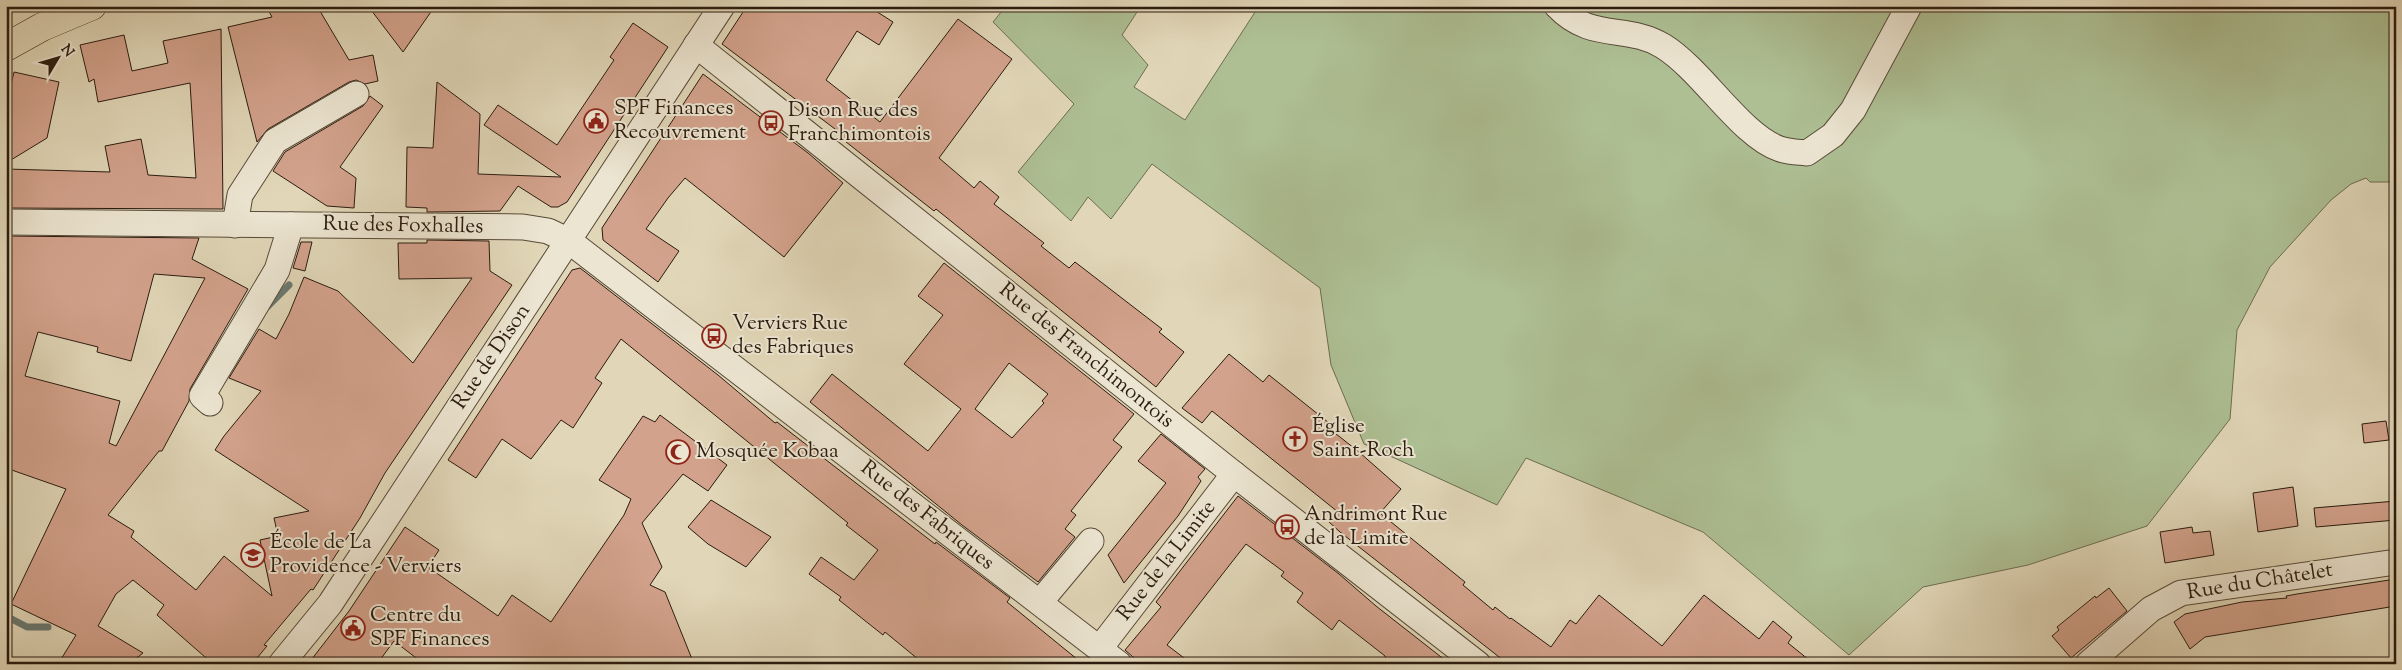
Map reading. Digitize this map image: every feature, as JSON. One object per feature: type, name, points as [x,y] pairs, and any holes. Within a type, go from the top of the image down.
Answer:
[{"type":"main road","points":[[6,47],[42,27],[92,6]]},
{"type":"street","name":"Rue de Dison","points":[[281,664],[330,604],[722,6]]},
{"type":"street","points":[[1557,6],[1568,18],[1590,29],[1643,37],[1661,44],[1680,57],[1754,133],[1780,149],[1807,153],[1833,135],[1853,110],[1909,6]]},
{"type":"street","name":"Rue des Franchimontois","points":[[696,45],[1234,474],[1478,664]]},
{"type":"street","points":[[235,224],[240,195],[275,141],[356,94]]},
{"type":"street","name":"Rue des Foxhalles","points":[[6,222],[523,227],[548,231],[569,241]]},
{"type":"street","points":[[210,403],[202,396],[277,270],[291,225]]},
{"type":"street","name":"Rue des Fabriques","points":[[569,241],[1119,664]]},
{"type":"street","name":"Rue de la Limite","points":[[1100,648],[1234,474]]},
{"type":"street","points":[[1040,602],[1091,541]]},
{"type":"street","name":"Rue du Châtelet","points":[[2088,664],[2152,609],[2181,593],[2396,562]]},
{"type":"green space","points":[[1006,6],[1141,6],[1122,35],[1148,65],[1134,87],[1185,120],[1259,6],[2396,6],[2396,182],[2370,182],[2366,178],[2351,184],[2331,200],[2270,267],[2237,330],[2230,419],[2147,526],[2028,565],[1923,587],[1849,655],[1703,532],[1526,458],[1497,505],[1364,444],[1331,365],[1320,288],[1152,164],[1111,219],[1088,197],[1071,221],[1018,172],[1074,104],[993,22]]},
{"type":"building","points":[[266,6],[317,6],[349,60],[373,55],[378,81],[365,84],[356,80],[349,82],[268,129],[257,142],[228,27],[272,17]]},
{"type":"building","points":[[368,6],[435,6],[403,52]]},
{"type":"building","points":[[747,6],[868,6],[893,22],[879,45],[857,31],[826,80],[880,122],[958,19],[1012,59],[939,158],[974,188],[980,181],[999,197],[994,204],[1044,243],[1041,246],[1069,268],[1075,262],[1162,329],[1159,332],[1184,352],[1156,387],[936,209],[934,211],[841,138],[843,135],[722,44]]},
{"type":"building","points":[[633,23],[668,47],[567,202],[558,207],[551,207],[518,186],[500,211],[427,212],[427,208],[406,207],[407,147],[433,148],[437,82],[480,114],[478,174],[561,177],[484,125],[498,105],[557,145],[614,60],[610,57]]},
{"type":"building","points":[[221,29],[223,209],[6,208],[6,169],[110,172],[105,146],[141,139],[148,175],[196,178],[190,83],[98,102],[94,79],[89,82],[80,45],[124,35],[132,71],[168,63],[163,41]]},
{"type":"building","points":[[14,72],[59,82],[47,138],[6,163],[6,106]]},
{"type":"building","points":[[703,74],[808,153],[843,183],[784,257],[685,178],[646,229],[679,251],[658,282],[603,240],[602,228]]},
{"type":"building","points":[[370,96],[383,106],[340,167],[356,178],[354,208],[327,206],[273,171],[285,152],[363,106]]},
{"type":"building","points":[[6,236],[199,238],[192,259],[248,289],[190,389],[189,401],[162,451],[159,451],[108,515],[134,531],[131,537],[196,590],[224,556],[272,596],[260,540],[278,536],[274,518],[309,511],[215,450],[224,436],[261,391],[229,378],[259,329],[276,339],[289,314],[304,277],[338,291],[413,363],[472,278],[399,279],[398,243],[427,243],[427,240],[489,241],[490,271],[512,285],[385,473],[360,518],[313,590],[311,589],[264,645],[267,646],[252,664],[213,664],[157,615],[164,605],[133,580],[116,594],[98,626],[143,653],[129,664],[58,664],[76,635],[11,604],[66,489],[6,468]],"holes":[[[154,274],[205,278],[116,446],[109,443],[120,401],[25,376],[38,332],[98,347],[97,352],[131,361]]]},
{"type":"building","points":[[301,242],[312,242],[305,271],[293,268]]},
{"type":"building","points":[[944,263],[1134,414],[1113,440],[1122,447],[1071,511],[1076,515],[1065,529],[1075,537],[1038,582],[962,525],[810,402],[832,374],[928,451],[961,409],[904,364],[943,315],[918,296]],"holes":[[[1009,363],[1048,394],[1042,401],[1044,403],[1012,438],[975,409]]]},
{"type":"building","points":[[580,268],[718,375],[775,423],[777,422],[935,544],[936,542],[1010,598],[1007,602],[1083,664],[924,664],[885,632],[883,635],[839,600],[841,597],[809,574],[821,557],[854,580],[878,550],[846,525],[848,523],[621,339],[595,378],[602,383],[573,428],[561,420],[531,459],[502,439],[476,478],[448,460],[572,270]]},
{"type":"building","points":[[1229,354],[1263,382],[1269,375],[1329,423],[1326,426],[1401,489],[1380,513],[1465,582],[1463,585],[1493,610],[1495,607],[1551,647],[1570,620],[1576,624],[1599,595],[1662,646],[1704,595],[1759,639],[1773,621],[1792,637],[1788,643],[1814,664],[1508,664],[1340,532],[1329,522],[1338,512],[1212,411],[1202,423],[1182,408]]},
{"type":"building","points":[[660,415],[727,465],[708,491],[683,474],[642,523],[662,567],[650,585],[665,592],[694,664],[424,664],[394,641],[377,664],[308,664],[349,611],[405,527],[439,550],[428,567],[498,616],[512,595],[551,622],[624,515],[631,499],[599,480],[643,416],[655,422]]},
{"type":"building","points":[[2386,421],[2389,440],[2364,443],[2362,424]]},
{"type":"building","points":[[1161,434],[1205,469],[1198,477],[1201,481],[1178,516],[1124,583],[1108,555],[1166,483],[1138,461]]},
{"type":"building","points":[[2293,487],[2298,526],[2258,532],[2253,493]]},
{"type":"building","points":[[1238,496],[1339,574],[1376,606],[1450,664],[1387,664],[1385,656],[1339,620],[1332,630],[1297,602],[1303,593],[1281,576],[1284,572],[1246,544],[1167,645],[1192,664],[1141,664],[1125,650],[1161,607],[1156,602]]},
{"type":"building","points":[[711,500],[771,537],[746,567],[708,544],[688,527]]},
{"type":"building","points":[[2396,501],[2396,520],[2316,527],[2314,508]]},
{"type":"building","points":[[2192,527],[2193,533],[2210,531],[2214,555],[2165,563],[2160,532]]},
{"type":"building","points":[[2396,579],[2396,606],[2205,637],[2190,649],[2174,622],[2185,614],[2242,602],[2287,598],[2286,596]]},
{"type":"building","points":[[2109,588],[2127,611],[2071,658],[2052,636],[2059,630],[2057,627],[2095,596],[2096,598]]},
{"type":"waterway","points":[[268,306],[289,285]]},
{"type":"waterway","points":[[6,616],[27,627],[48,627]]},
{"type":"place","name":"SPF Finances Recouvrement","points":[[596,121]]},
{"type":"place","name":"Dison Rue des Franchimontois","points":[[771,123]]},
{"type":"place","name":"Verviers Rue des Fabriques","points":[[714,336]]},
{"type":"place","name":"Église Saint-Roch","points":[[1295,439]]},
{"type":"place","name":"Mosquée Kobaa","points":[[678,452]]},
{"type":"place","name":"Andrimont Rue de la Limite","points":[[1287,527]]},
{"type":"place","name":"École de La Providence - Verviers","points":[[253,555]]},
{"type":"place","name":"Centre du SPF Finances","points":[[353,628]]}]
